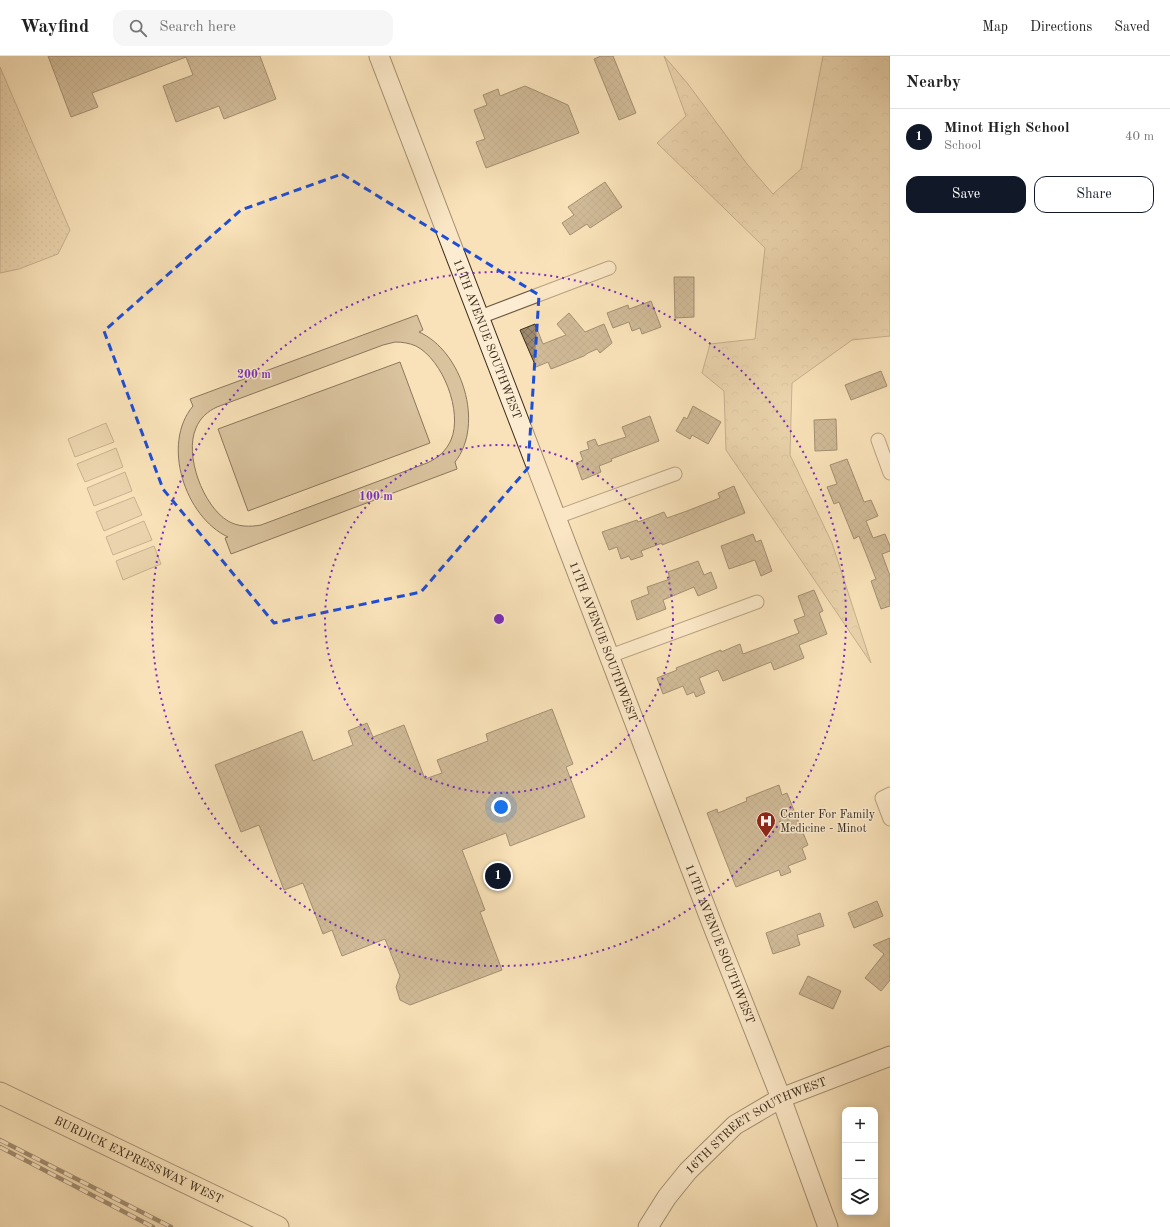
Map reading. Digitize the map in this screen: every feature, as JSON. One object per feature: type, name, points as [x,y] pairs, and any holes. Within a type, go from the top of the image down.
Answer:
[{"type":"main road","name":"BURDICK EXPRESSWAY WEST","points":[[0,1093],[278,1227]]},
{"type":"street","name":"11TH AVENUE SOUTHWEST","points":[[379,56],[712,924],[781,1098],[828,1227]]},
{"type":"street","points":[[480,317],[609,268]]},
{"type":"street","points":[[878,440],[890,472]]},
{"type":"street","points":[[557,517],[675,474]]},
{"type":"street","points":[[610,656],[757,602]]},
{"type":"street","points":[[886,796],[890,819]]},
{"type":"street","name":"16TH STREET SOUTHWEST","points":[[648,1227],[667,1197],[684,1176],[712,1146],[735,1125],[781,1098],[890,1056]]},
{"type":"highlighted area","points":[[342,174],[539,295],[528,468],[421,592],[274,623],[163,489],[104,331],[241,210]]},
{"type":"green space","points":[[664,56],[688,84],[747,164],[773,194],[801,169],[823,56],[890,56],[890,336],[852,340],[792,383],[790,455],[832,543],[871,663],[726,450],[724,391],[702,373],[710,344],[755,339],[765,248],[657,143],[686,116]]},
{"type":"green space","points":[[0,67],[70,230],[58,254],[19,269],[0,273]]},
{"type":"green space","points":[[417,315],[423,330],[419,332],[434,341],[447,355],[457,371],[464,390],[468,409],[468,428],[464,446],[455,462],[457,469],[231,554],[225,538],[228,537],[213,527],[200,513],[190,497],[182,478],[179,459],[179,440],[184,422],[193,406],[190,399]],"holes":[[[395,342],[416,346],[426,353],[435,363],[448,388],[454,415],[454,428],[451,440],[447,448],[441,454],[427,463],[261,525],[248,526],[236,524],[228,521],[219,514],[211,504],[198,479],[192,452],[196,428],[205,415],[217,407],[383,345]]]},
{"type":"green space","points":[[400,362],[430,443],[248,511],[218,429]]},
{"type":"green space","points":[[106,423],[114,442],[75,457],[68,439]]},
{"type":"green space","points":[[116,448],[123,467],[85,482],[77,464]]},
{"type":"green space","points":[[125,472],[132,491],[94,506],[87,488]]},
{"type":"green space","points":[[134,497],[142,515],[104,531],[96,512]]},
{"type":"green space","points":[[144,521],[152,540],[113,555],[106,537]]},
{"type":"green space","points":[[154,546],[161,564],[123,580],[116,561]]},
{"type":"building","points":[[48,56],[260,56],[276,99],[224,119],[219,106],[176,122],[163,86],[193,75],[186,57],[92,93],[98,107],[71,117]]},
{"type":"building","points":[[601,56],[613,56],[636,113],[619,120],[594,59]]},
{"type":"building","points":[[525,86],[568,105],[579,133],[486,168],[476,142],[485,139],[474,110],[487,105],[483,95],[498,89],[500,96]]},
{"type":"building","points":[[605,182],[622,207],[590,228],[587,224],[570,235],[562,223],[574,215],[568,207]]},
{"type":"building","points":[[674,277],[694,277],[694,317],[675,318]]},
{"type":"building","points":[[651,301],[661,327],[642,334],[640,328],[632,331],[629,322],[613,328],[607,313],[628,305],[629,309]]},
{"type":"building","points":[[569,313],[585,332],[604,324],[612,343],[600,353],[597,349],[584,356],[551,369],[548,362],[536,367],[520,330],[535,324],[543,344],[566,335],[557,324]]},
{"type":"building","points":[[881,371],[887,386],[851,400],[845,385]]},
{"type":"building","points":[[693,406],[721,422],[708,444],[692,435],[690,439],[676,431],[684,417],[687,419]]},
{"type":"building","points":[[650,416],[659,441],[611,459],[612,461],[599,466],[601,472],[582,480],[576,463],[583,460],[580,452],[589,449],[587,442],[595,439],[598,446],[626,437],[622,427]]},
{"type":"building","points":[[836,419],[837,450],[815,451],[814,420]]},
{"type":"building","points":[[847,459],[864,502],[871,500],[878,516],[866,521],[873,538],[885,534],[890,546],[890,551],[882,554],[890,576],[890,606],[881,609],[871,581],[876,579],[859,536],[854,539],[839,502],[834,504],[827,487],[837,484],[830,465]]},
{"type":"building","points":[[734,486],[745,513],[662,545],[662,543],[641,551],[643,556],[631,560],[629,556],[621,559],[617,547],[609,550],[602,532],[637,520],[638,522],[664,512],[667,518],[720,498],[718,493]]},
{"type":"building","points":[[753,534],[756,542],[761,540],[772,571],[761,576],[755,560],[729,569],[721,546]]},
{"type":"building","points":[[698,561],[704,575],[711,572],[717,588],[698,596],[694,587],[663,600],[666,609],[637,620],[631,601],[649,594],[647,587],[670,579],[668,572]]},
{"type":"building","points":[[814,590],[823,611],[819,613],[827,634],[799,645],[804,658],[774,670],[771,662],[723,681],[718,670],[699,678],[705,693],[696,697],[694,692],[687,695],[683,686],[663,694],[657,678],[677,670],[676,668],[740,644],[743,654],[799,633],[794,620],[805,616],[798,596]]},
{"type":"building","points":[[552,709],[573,764],[566,767],[585,817],[510,846],[506,833],[462,850],[485,910],[480,912],[502,970],[410,1005],[400,1000],[396,987],[400,976],[385,939],[342,956],[332,930],[323,934],[303,883],[284,890],[259,825],[241,832],[215,765],[302,731],[313,761],[353,745],[348,731],[367,723],[373,737],[404,725],[425,779],[442,773],[437,760],[488,741],[486,734]]},
{"type":"building","name":"Center For Family Medicine - Minot","points":[[779,785],[782,795],[787,793],[808,845],[802,848],[806,859],[788,866],[791,872],[781,876],[779,870],[736,887],[707,813],[717,809],[718,813],[747,801],[746,798]]},
{"type":"building","points":[[877,901],[883,916],[854,928],[848,913]]},
{"type":"building","points":[[820,913],[824,926],[797,935],[800,945],[773,954],[766,933]]},
{"type":"building","points":[[890,938],[890,980],[881,991],[865,978],[884,954],[873,945]]},
{"type":"building","points":[[808,976],[841,991],[833,1009],[799,994]]},
{"type":"railway","points":[[0,1140],[171,1227]]},
{"type":"railway","points":[[0,1147],[153,1227]]},
{"type":"place","name":"Center For Family Medicine - Minot","points":[[766,838]]},
{"type":"place","name":"Minot High School","points":[[498,876]]}]
